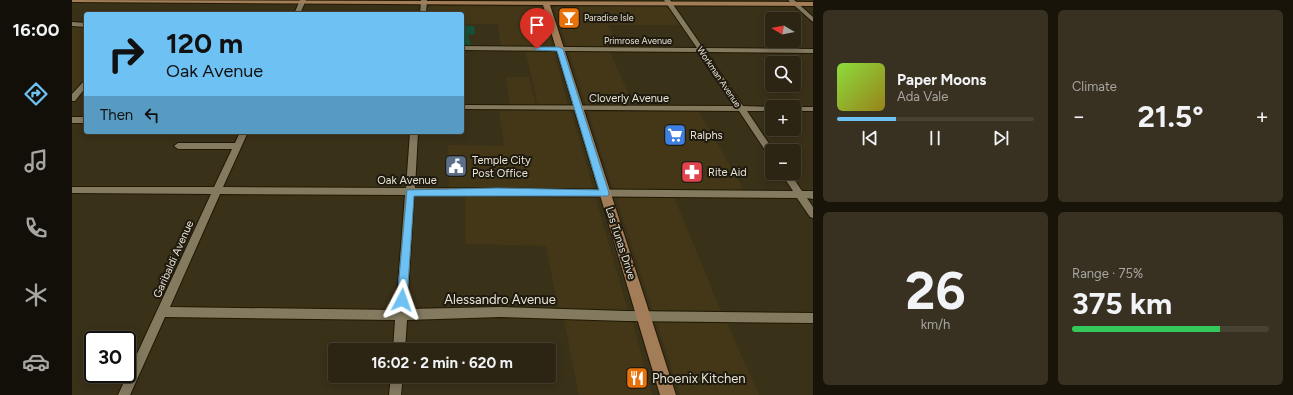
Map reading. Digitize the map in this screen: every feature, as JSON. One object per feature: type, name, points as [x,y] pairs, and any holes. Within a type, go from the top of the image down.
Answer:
[{"type":"main road","points":[[72,0],[793,2],[813,4]]},
{"type":"main road","name":"Las Tunas Drive","points":[[546,2],[559,49],[668,395]]},
{"type":"street","points":[[298,12],[303,1]]},
{"type":"street","points":[[423,12],[424,1]]},
{"type":"street","name":"Workman Avenue","points":[[668,2],[765,144]]},
{"type":"street","points":[[793,2],[813,20]]},
{"type":"street","points":[[72,24],[84,25]]},
{"type":"street","name":"Primrose Avenue","points":[[464,48],[813,50]]},
{"type":"street","points":[[72,99],[84,85]]},
{"type":"street","name":"Cloverly Avenue","points":[[464,107],[578,109],[765,109]]},
{"type":"street","points":[[801,109],[813,109]]},
{"type":"street","points":[[72,120],[84,120]]},
{"type":"street","name":"Garibaldi Avenue","points":[[124,395],[243,134]]},
{"type":"street","points":[[399,343],[414,134]]},
{"type":"street","points":[[178,146],[237,146]]},
{"type":"street","points":[[790,180],[813,214]]},
{"type":"street","name":"Oak Avenue","points":[[72,190],[410,192],[498,191],[813,195]]},
{"type":"street","name":"Alessandro Avenue","points":[[162,312],[401,315],[507,312],[644,316],[813,318]]},
{"type":"street","points":[[396,395],[397,383]]},
{"type":"shaded area","points":[[431,6],[539,7],[541,8],[552,47],[501,48],[498,24],[464,24],[464,12],[427,12],[427,8]]},
{"type":"shaded area","points":[[558,6],[664,7],[669,9],[680,25],[608,25],[619,48],[567,47],[555,8]]},
{"type":"shaded area","points":[[72,26],[84,27],[84,82],[72,95]]},
{"type":"shaded area","points":[[525,49],[554,52],[568,105],[567,106],[538,107]]},
{"type":"shaded area","points":[[569,52],[610,52],[634,106],[586,105]]},
{"type":"shaded area","points":[[506,77],[529,77],[536,107],[510,106]]},
{"type":"shaded area","points":[[499,111],[569,111],[572,114],[593,187],[591,189],[449,188],[448,145],[504,146]]},
{"type":"shaded area","points":[[588,112],[699,112],[744,190],[615,190],[613,188]]},
{"type":"shaded area","points":[[465,197],[596,199],[627,308],[626,310],[559,311],[546,246],[466,244]]},
{"type":"shaded area","points":[[674,197],[721,311],[652,309],[617,199]]},
{"type":"shaded area","points":[[563,314],[633,323],[652,395],[579,395]]},
{"type":"shaded area","points":[[659,322],[727,323],[759,395],[680,395],[657,324]]},
{"type":"green space","points":[[464,26],[474,26],[475,34],[468,35],[471,45],[464,45]]},
{"type":"place","name":"Paradise Isle","points":[[569,18]]},
{"type":"place","name":"Ralphs","points":[[675,135]]},
{"type":"place","name":"Temple City Post Office","points":[[456,166]]},
{"type":"place","name":"Rite Aid","points":[[692,172]]},
{"type":"place","name":"Phoenix Kitchen","points":[[637,378]]},
{"type":"route","points":[[402,300],[410,192],[498,191],[605,193],[559,49],[537,49]]}]
